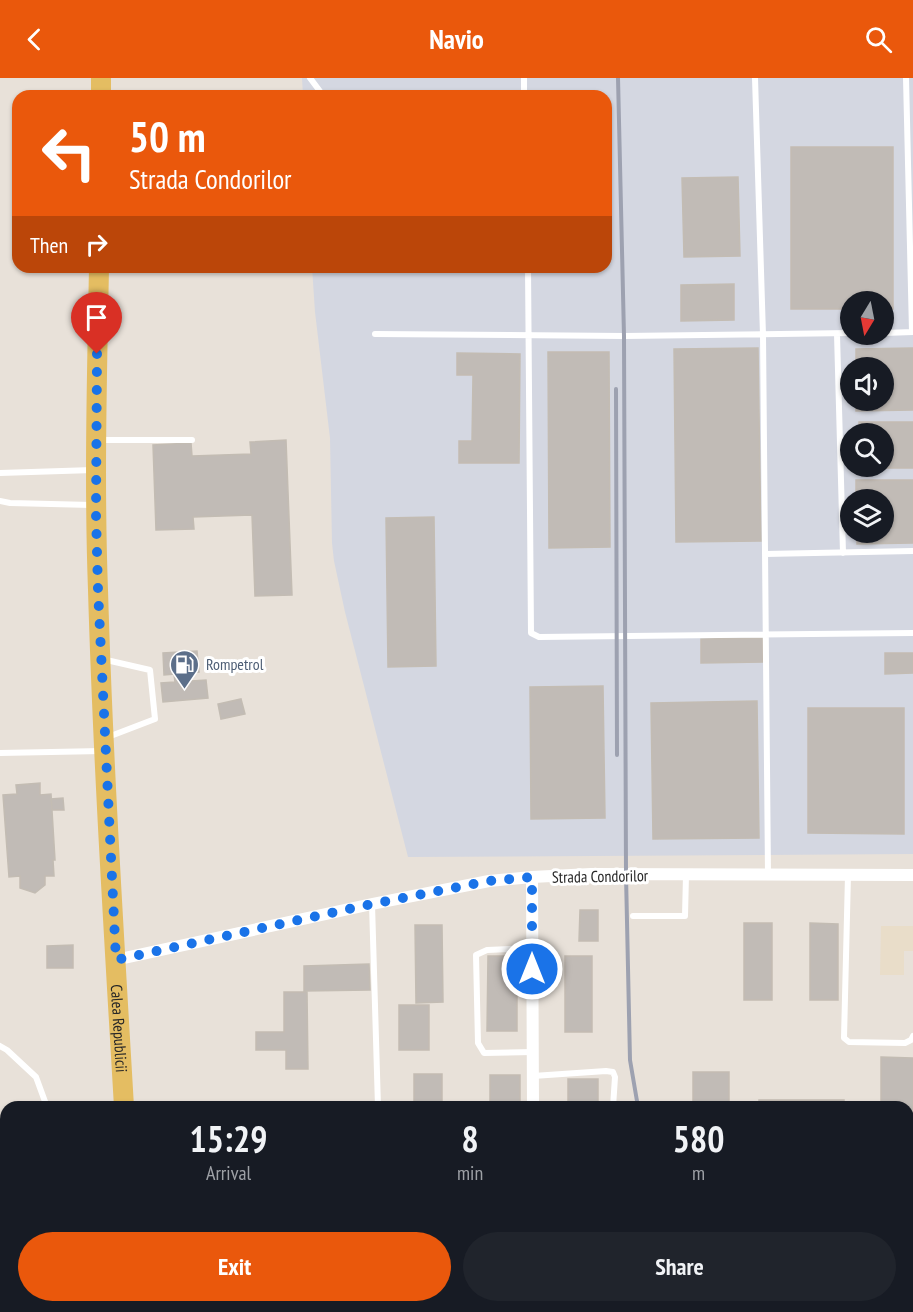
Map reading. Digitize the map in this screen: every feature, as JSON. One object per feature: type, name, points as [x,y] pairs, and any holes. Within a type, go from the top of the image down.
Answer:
[{"type":"main road","name":"Calea Republicii","points":[[99,273],[96,440],[98,590],[124,1101]]},
{"type":"street","name":"Strada Condorilor","points":[[116,960],[489,881],[591,874],[913,875]]},
{"type":"street","points":[[532,877],[533,1101]]},
{"type":"street","points":[[0,1292],[0,1303]]},
{"type":"lane","points":[[754,78],[763,335],[768,875]]},
{"type":"lane","points":[[894,333],[913,332],[909,83]]},
{"type":"lane","points":[[528,273],[531,633],[539,637],[913,633]]},
{"type":"lane","points":[[375,334],[529,337],[840,334]]},
{"type":"lane","points":[[837,334],[843,553]]},
{"type":"lane","points":[[96,440],[192,440]]},
{"type":"lane","points":[[0,473],[96,470]]},
{"type":"lane","points":[[0,501],[97,505]]},
{"type":"lane","points":[[765,554],[913,551]]},
{"type":"lane","points":[[0,753],[105,745],[155,719],[150,670],[101,658]]},
{"type":"lane","points":[[633,916],[685,916],[686,875]]},
{"type":"lane","points":[[848,875],[844,1038],[849,1042],[905,1043],[913,1036]]},
{"type":"lane","points":[[372,904],[378,1101]]},
{"type":"lane","points":[[532,948],[487,950],[476,955],[480,1048],[484,1053],[533,1052]]},
{"type":"lane","points":[[0,1046],[36,1077],[45,1101]]},
{"type":"lane","points":[[533,1076],[613,1072],[615,1077],[613,1101]]},
{"type":"shaded area","points":[[302,78],[913,78],[913,854],[408,857],[334,561],[330,438],[312,273],[612,273],[612,90],[303,90]]},
{"type":"shaded area","points":[[881,926],[913,926],[913,951],[904,951],[904,975],[880,975]]},
{"type":"building","points":[[791,147],[893,147],[893,291],[840,291],[840,309],[791,309]]},
{"type":"building","points":[[738,177],[740,256],[684,257],[682,178]]},
{"type":"building","points":[[734,284],[734,320],[681,321],[681,285]]},
{"type":"building","points":[[758,348],[761,541],[676,542],[674,349]]},
{"type":"building","points":[[913,348],[913,410],[894,410],[894,357],[856,357],[856,349]]},
{"type":"building","points":[[548,352],[609,352],[610,547],[549,548]]},
{"type":"building","points":[[457,353],[520,354],[519,463],[459,463],[459,441],[472,441],[473,375],[457,375]]},
{"type":"building","points":[[913,422],[913,468],[894,468],[894,423],[859,423]]},
{"type":"building","points":[[286,440],[292,595],[255,596],[252,515],[193,517],[194,529],[156,530],[153,445],[191,443],[192,456],[251,454],[250,442]]},
{"type":"building","points":[[856,480],[913,480],[913,543],[857,544],[894,543],[894,489],[856,489]]},
{"type":"building","points":[[434,517],[436,666],[388,667],[386,518]]},
{"type":"building","points":[[763,638],[763,662],[701,663],[701,639]]},
{"type":"building","points":[[197,651],[199,672],[164,675],[163,653]]},
{"type":"building","points":[[885,653],[913,653],[913,673],[885,674]]},
{"type":"building","points":[[190,673],[191,681],[206,680],[208,698],[163,702],[161,683],[175,682],[174,674]]},
{"type":"building","points":[[603,686],[605,818],[531,819],[530,687]]},
{"type":"building","points":[[241,699],[245,714],[221,719],[218,704]]},
{"type":"building","points":[[757,701],[759,838],[653,839],[651,703]]},
{"type":"building","points":[[808,708],[904,708],[904,834],[808,833]]},
{"type":"building","points":[[40,783],[40,795],[51,794],[55,860],[53,860],[54,876],[45,876],[45,885],[35,893],[20,888],[20,876],[9,877],[3,795],[17,794],[16,785]]},
{"type":"building","points":[[63,798],[64,810],[52,810],[51,799]]},
{"type":"building","points":[[580,910],[598,910],[598,941],[579,941]]},
{"type":"building","points":[[744,923],[772,923],[772,1000],[744,1000]]},
{"type":"building","points":[[810,923],[838,924],[838,1000],[810,1000]]},
{"type":"building","points":[[415,925],[442,925],[443,1002],[416,1003]]},
{"type":"building","points":[[73,945],[73,968],[47,968],[47,946]]},
{"type":"building","points":[[488,956],[517,956],[517,1031],[487,1031]]},
{"type":"building","points":[[565,956],[592,956],[592,1032],[565,1032]]},
{"type":"building","points":[[369,964],[370,990],[304,991],[304,966]]},
{"type":"building","points":[[284,992],[307,992],[308,1069],[286,1069],[286,1050],[256,1050],[256,1032],[284,1032]]},
{"type":"building","points":[[399,1005],[429,1005],[429,1050],[399,1050]]},
{"type":"building","points":[[881,1057],[913,1058],[913,1101],[881,1101]]},
{"type":"building","points":[[693,1072],[729,1072],[729,1101],[693,1101]]},
{"type":"building","points":[[414,1074],[442,1074],[442,1101],[414,1101]]},
{"type":"building","points":[[490,1075],[520,1075],[520,1101],[490,1101]]},
{"type":"building","points":[[568,1079],[598,1079],[598,1101],[568,1101]]},
{"type":"building","points":[[759,1100],[844,1100],[844,1101]]},
{"type":"railway","points":[[618,78],[624,336],[626,875],[630,1060],[637,1101]]},
{"type":"railway","points":[[616,389],[617,755]]},
{"type":"place","name":"Rompetrol","points":[[185,690]]},
{"type":"route","points":[[97,354],[98,590],[116,960],[372,904],[489,881],[532,877],[532,969]]}]
